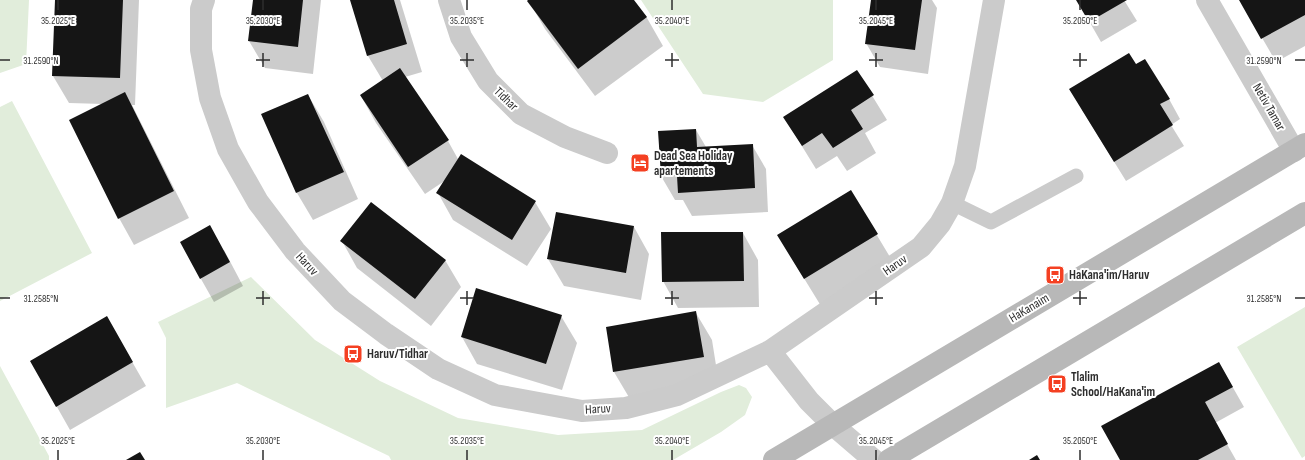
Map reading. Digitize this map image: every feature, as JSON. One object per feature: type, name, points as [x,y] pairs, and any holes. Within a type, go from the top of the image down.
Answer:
[{"type":"main road","name":"HaKanaim","points":[[774,460],[1299,147]]},
{"type":"main road","points":[[889,460],[1305,212]]},
{"type":"street","name":"Haruv","points":[[204,0],[201,9],[201,50],[210,98],[228,149],[258,202],[295,251],[342,301],[386,334],[438,369],[494,395],[582,411],[626,408],[677,395],[770,352],[921,247],[940,224],[952,204],[965,166],[994,0]]},
{"type":"street","name":"Tidhar","points":[[449,0],[461,37],[488,81],[521,114],[565,137],[607,154]]},
{"type":"street","name":"Netiv Tamar","points":[[1207,0],[1299,147]]},
{"type":"street","points":[[770,352],[808,401],[833,425],[874,460]]},
{"type":"lane","points":[[952,204],[991,222],[1076,176]]},
{"type":"green space","points":[[0,0],[29,0],[26,64],[0,73]]},
{"type":"green space","points":[[641,0],[833,0],[833,60],[763,102],[703,94]]},
{"type":"green space","points":[[12,101],[92,253],[0,301],[0,107]]},
{"type":"green space","points":[[251,277],[315,340],[380,381],[458,418],[558,435],[642,430],[721,392],[739,385],[746,388],[752,397],[745,415],[721,432],[673,460],[391,460],[389,456],[237,383],[166,408],[166,338],[158,322]]},
{"type":"green space","points":[[1305,307],[1305,456],[1302,458],[1237,347]]},
{"type":"green space","points":[[0,366],[49,456],[49,460],[0,460]]},
{"type":"building","points":[[55,0],[123,0],[120,78],[52,76]]},
{"type":"building","points":[[253,0],[303,0],[298,47],[248,41]]},
{"type":"building","points":[[350,0],[394,0],[407,44],[367,56]]},
{"type":"building","points":[[634,0],[647,17],[578,69],[527,1]]},
{"type":"building","points":[[871,0],[922,0],[915,50],[865,44]]},
{"type":"building","points":[[1076,0],[1127,0],[1089,22]]},
{"type":"building","points":[[1239,0],[1305,0],[1305,15],[1261,39]]},
{"type":"building","points":[[1129,53],[1136,64],[1145,59],[1170,99],[1160,104],[1173,125],[1114,162],[1069,89]]},
{"type":"building","points":[[400,68],[449,140],[408,167],[360,95]]},
{"type":"building","points":[[857,70],[874,95],[851,110],[863,129],[833,148],[822,133],[802,146],[783,117]]},
{"type":"building","points":[[125,92],[174,191],[118,219],[69,120]]},
{"type":"building","points":[[308,94],[344,172],[296,193],[261,114]]},
{"type":"building","points":[[696,129],[697,147],[753,144],[755,188],[678,193],[677,176],[661,176],[658,131]]},
{"type":"building","points":[[461,154],[536,201],[512,240],[436,193]]},
{"type":"building","points":[[851,190],[878,234],[804,279],[777,235]]},
{"type":"building","points":[[371,202],[446,260],[415,299],[340,241]]},
{"type":"building","points":[[556,212],[634,226],[626,273],[547,259]]},
{"type":"building","points":[[210,225],[230,262],[200,279],[180,242]]},
{"type":"building","points":[[661,232],[743,232],[744,281],[662,282]]},
{"type":"building","points":[[476,288],[562,315],[546,364],[461,337]]},
{"type":"building","points":[[696,311],[704,357],[613,372],[606,327]]},
{"type":"building","points":[[107,316],[133,362],[56,407],[30,361]]},
{"type":"building","points":[[1219,362],[1233,387],[1205,402],[1228,444],[1198,460],[1120,460],[1101,426]]},
{"type":"building","points":[[140,452],[145,460],[126,460]]},
{"type":"building","points":[[1037,455],[1040,460],[1029,460]]},
{"type":"place","name":"Dead Sea Holiday apartements","points":[[640,163]]},
{"type":"place","name":"HaKana'im/Haruv","points":[[1055,275]]},
{"type":"place","name":"Haruv/Tidhar","points":[[353,354]]},
{"type":"place","name":"Tlalim School/HaKana'im","points":[[1057,384]]}]
